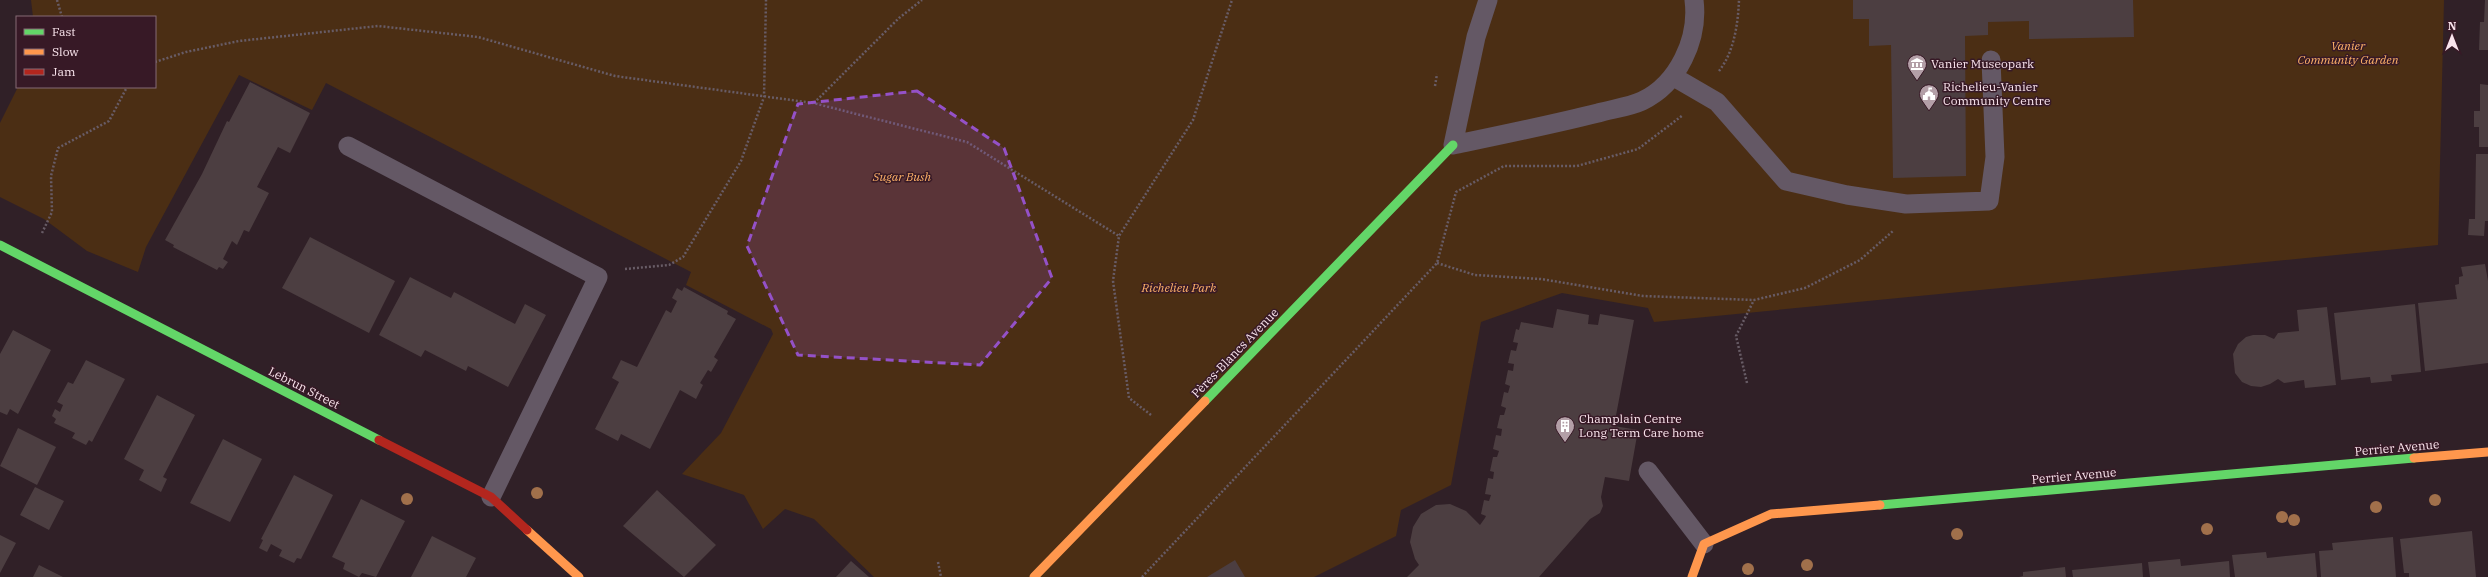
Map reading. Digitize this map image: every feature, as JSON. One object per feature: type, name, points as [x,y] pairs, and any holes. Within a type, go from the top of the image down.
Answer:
[{"type":"street","name":"Pères-Blancs Avenue","points":[[1034,577],[1453,145]]},
{"type":"street","name":"Lebrun Street","points":[[0,245],[491,497],[579,577]]},
{"type":"street","name":"Perrier Avenue","points":[[1704,544],[1771,514],[2488,452]]},
{"type":"street","points":[[1692,577],[1704,544]]},
{"type":"lane","points":[[1488,0],[1476,37],[1453,145],[1570,120],[1642,101],[1674,77],[1690,47],[1695,8],[1694,0]]},
{"type":"lane","points":[[1674,77],[1703,92],[1717,102],[1786,181],[1847,195],[1906,204],[1989,201],[1994,157],[1991,60]]},
{"type":"lane","points":[[348,146],[598,277],[491,497]]},
{"type":"lane","points":[[1648,471],[1704,544]]},
{"type":"path","points":[[57,0],[62,16]]},
{"type":"path","points":[[598,277],[630,268],[669,265],[683,257],[741,161],[764,96],[766,0]]},
{"type":"path","points":[[813,104],[899,18],[922,0]]},
{"type":"path","points":[[1172,434],[1129,398],[1113,281],[1119,236],[1193,120],[1232,0]]},
{"type":"path","points":[[1142,577],[1437,263],[1456,192],[1504,166],[1577,166],[1638,149],[1678,120],[1703,92],[1729,59],[1738,14],[1739,0]]},
{"type":"path","points":[[156,62],[186,52],[239,41],[378,26],[478,37],[615,76],[813,104],[967,142],[1119,236]]},
{"type":"path","points":[[52,212],[51,176],[58,148],[109,121],[126,88]]},
{"type":"path","points":[[1437,263],[1475,275],[1541,279],[1643,296],[1754,300],[1805,288],[1860,260],[1897,228],[1906,204]]},
{"type":"path","points":[[1747,383],[1736,336],[1754,300]]},
{"type":"path","points":[[938,562],[941,577]]},
{"type":"highlighted area","points":[[917,91],[1004,148],[1052,278],[980,365],[798,355],[747,246],[798,104]]},
{"type":"green space","name":"Richelieu Park","points":[[31,0],[2444,0],[2438,245],[1654,322],[1648,308],[1562,293],[1481,322],[1451,485],[1401,510],[1396,536],[1314,577],[874,577],[814,519],[785,509],[763,529],[744,495],[682,474],[721,433],[773,334],[771,329],[686,285],[691,272],[326,83],[312,110],[239,75],[146,247],[138,272],[87,251],[44,219],[0,197],[0,123],[18,88],[156,88],[156,16],[33,16]]},
{"type":"building","name":"Richelieu-Vanier Community Centre","points":[[1853,0],[2133,0],[2134,37],[2029,39],[2029,21],[1988,22],[1988,35],[1965,36],[1966,176],[1893,178],[1891,45],[1869,46],[1869,19],[1853,19]]},
{"type":"building","points":[[2485,0],[2488,0],[2488,50],[2479,50],[2480,22],[2484,22]]},
{"type":"building","points":[[250,82],[310,113],[290,153],[278,147],[257,187],[269,193],[249,232],[244,230],[237,245],[232,241],[223,259],[228,262],[223,269],[219,267],[217,270],[173,247],[174,245],[165,240],[202,174],[227,121],[229,122]]},
{"type":"building","points":[[2480,84],[2488,85],[2488,147],[2479,147],[2479,127],[2474,127],[2474,111],[2480,111]]},
{"type":"building","points":[[2476,154],[2488,154],[2488,221],[2485,221],[2484,236],[2468,235],[2469,219],[2475,219]]},
{"type":"building","points":[[310,237],[395,281],[369,333],[282,288]]},
{"type":"building","points":[[2485,264],[2488,281],[2488,363],[2425,371],[2418,303],[2457,299],[2455,285],[2459,284],[2459,277],[2463,276],[2461,267]]},
{"type":"building","points":[[410,277],[451,298],[454,292],[515,324],[525,304],[546,315],[508,387],[468,366],[466,371],[425,350],[421,357],[379,335]]},
{"type":"building","points":[[684,287],[728,311],[727,314],[736,319],[714,357],[718,360],[711,372],[708,370],[700,383],[703,385],[696,399],[680,390],[650,449],[621,434],[618,441],[595,429],[619,382],[612,378],[621,360],[637,367],[666,310],[671,313],[677,301],[672,298],[677,288],[682,291]]},
{"type":"building","points":[[2415,304],[2421,372],[2391,375],[2392,381],[2371,383],[2370,377],[2341,380],[2334,313]]},
{"type":"building","points":[[2327,307],[2336,385],[2305,388],[2304,380],[2284,383],[2278,379],[2261,387],[2251,386],[2242,382],[2235,373],[2233,354],[2238,344],[2246,337],[2253,335],[2265,335],[2274,339],[2278,333],[2299,331],[2297,310]]},
{"type":"building","name":"Champlain Centre Long Term Care home","points":[[1557,309],[1589,315],[1588,324],[1598,325],[1600,314],[1634,320],[1614,426],[1638,430],[1629,481],[1605,477],[1601,497],[1603,506],[1600,513],[1590,519],[1539,577],[1407,577],[1419,565],[1415,559],[1410,542],[1413,527],[1421,514],[1436,505],[1450,504],[1466,511],[1480,525],[1485,518],[1486,516],[1481,514],[1484,500],[1489,501],[1491,495],[1485,494],[1488,478],[1493,479],[1494,472],[1490,471],[1493,457],[1497,457],[1499,451],[1493,449],[1496,435],[1501,436],[1502,429],[1497,428],[1500,415],[1504,415],[1506,408],[1501,406],[1504,392],[1508,393],[1510,386],[1505,384],[1508,370],[1513,371],[1514,364],[1508,363],[1511,350],[1516,351],[1518,343],[1513,342],[1516,329],[1519,330],[1521,322],[1553,328]]},
{"type":"building","points":[[13,330],[51,350],[18,414],[10,409],[7,415],[0,412],[0,354]]},
{"type":"building","points":[[86,360],[125,379],[92,442],[89,440],[86,445],[72,438],[75,433],[54,423],[56,419],[52,416],[55,409],[60,412],[63,405],[57,402],[68,382],[73,384]]},
{"type":"building","points":[[157,395],[195,415],[163,477],[167,479],[161,492],[139,480],[144,470],[124,459]]},
{"type":"building","points":[[18,428],[56,447],[37,485],[0,466]]},
{"type":"building","points":[[223,439],[262,459],[230,522],[190,503]]},
{"type":"building","points":[[294,475],[333,495],[301,559],[297,558],[294,563],[279,556],[282,550],[271,544],[267,552],[259,548],[263,540],[261,539]]},
{"type":"building","points":[[35,487],[64,501],[49,530],[20,515]]},
{"type":"building","points":[[657,490],[716,545],[684,577],[623,526]]},
{"type":"building","points":[[361,499],[405,521],[376,577],[362,573],[359,577],[343,569],[345,563],[332,557]]},
{"type":"building","points":[[2472,531],[2476,577],[2409,577],[2409,573],[2404,573],[2400,539]]},
{"type":"building","points":[[0,535],[16,543],[0,573]]},
{"type":"building","points":[[432,536],[476,558],[466,577],[411,577]]},
{"type":"building","points":[[2393,537],[2396,577],[2321,577],[2319,551],[2333,550],[2332,543]]},
{"type":"building","points":[[2266,552],[2267,558],[2315,553],[2317,577],[2235,577],[2232,555]]},
{"type":"building","points":[[2180,559],[2181,566],[2229,561],[2230,577],[2150,577],[2148,562]]},
{"type":"building","points":[[1235,560],[1245,577],[1207,577]]},
{"type":"building","points":[[851,561],[869,577],[836,577]]},
{"type":"building","points":[[2142,563],[2143,577],[2073,577],[2072,570]]},
{"type":"building","points":[[39,565],[63,577],[33,577]]},
{"type":"building","points":[[2065,567],[2066,577],[2019,577],[2023,576],[2023,572]]},
{"type":"traffic: fast","points":[[1205,401],[1453,145]]},
{"type":"traffic: fast","points":[[0,245],[379,440]]},
{"type":"traffic: fast","points":[[1880,505],[2414,458]]},
{"type":"traffic: slow","points":[[1034,577],[1205,401]]},
{"type":"traffic: slow","points":[[2414,458],[2488,452]]},
{"type":"traffic: slow","points":[[1692,577],[1704,544],[1771,514],[1880,505]]},
{"type":"traffic: slow","points":[[527,530],[579,577]]},
{"type":"traffic: jam","points":[[379,440],[491,497],[527,530]]},
{"type":"place","name":"Vanier Museopark","points":[[1917,81]]},
{"type":"place","name":"Richelieu-Vanier Community Centre","points":[[1929,111]]},
{"type":"place","name":"Champlain Centre Long Term Care home","points":[[1565,443]]},
{"type":"park label","name":"Vanier Community Garden","points":[[2348,53]]},
{"type":"park label","name":"Sugar Bush","points":[[902,177]]}]
